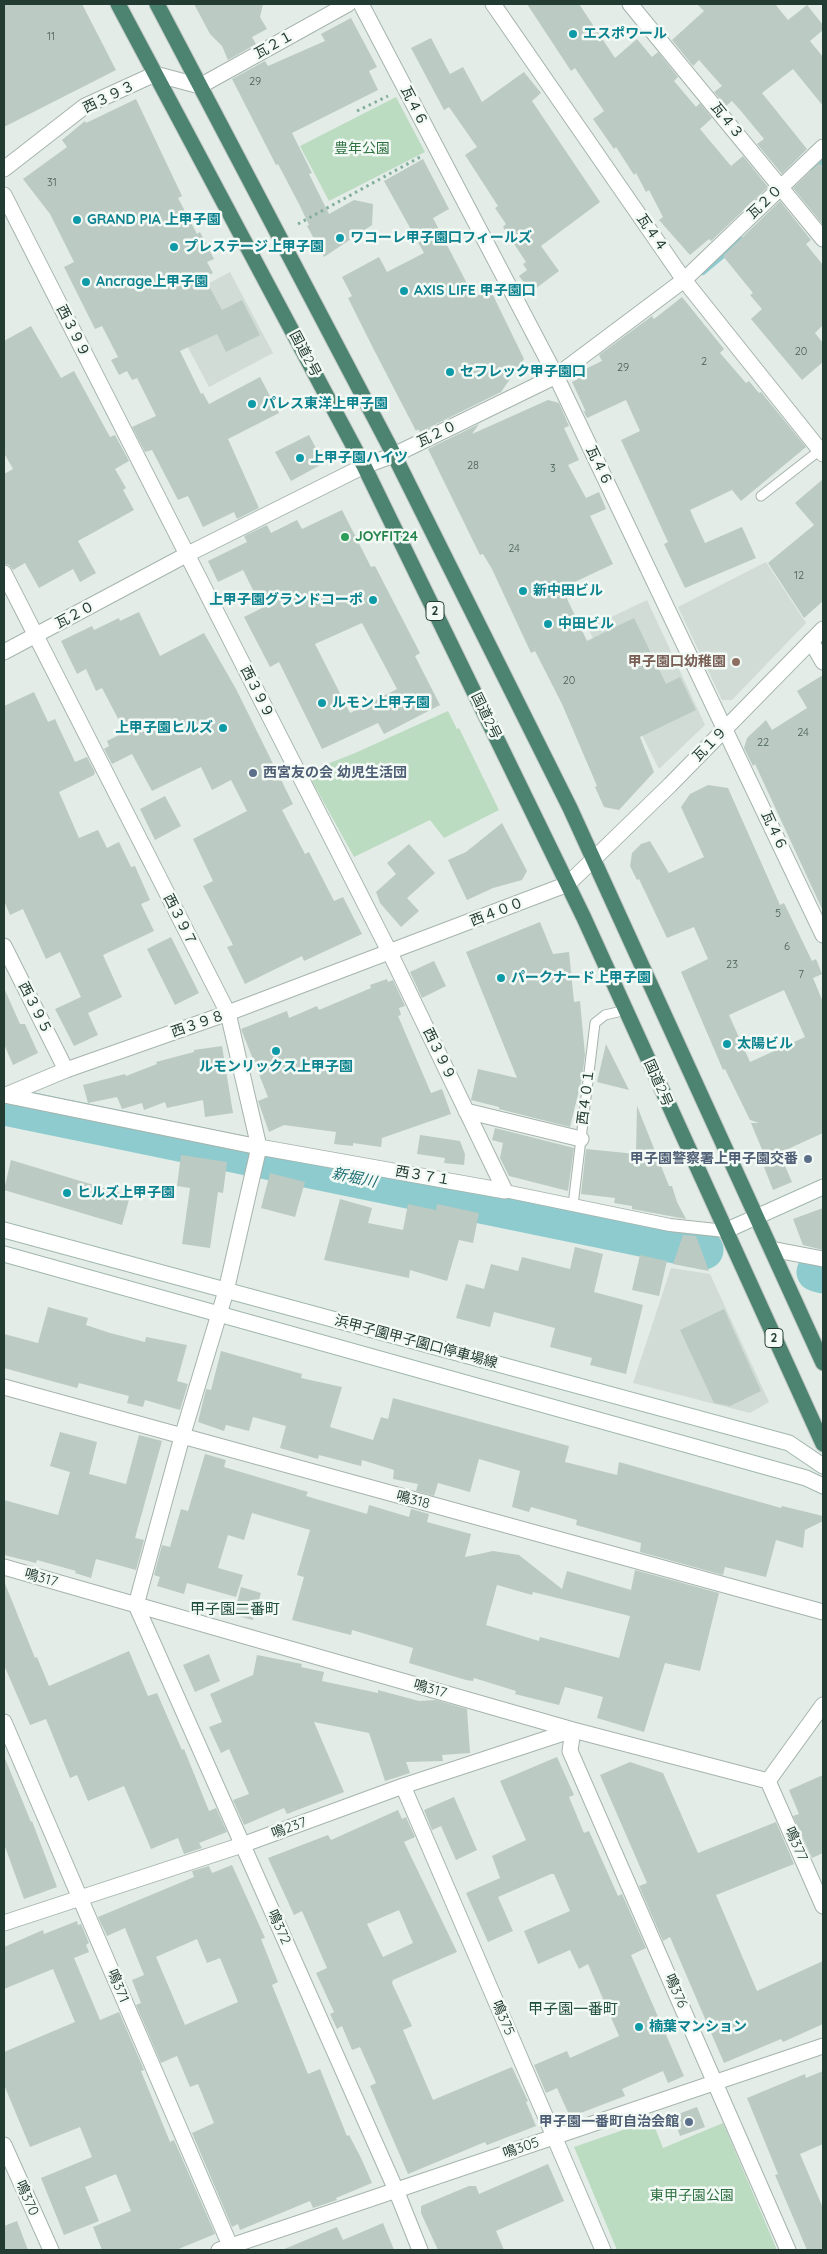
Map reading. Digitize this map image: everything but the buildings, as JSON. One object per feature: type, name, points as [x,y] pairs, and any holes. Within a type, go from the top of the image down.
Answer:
[{"type":"highway","name":"国道2号","points":[[118,4],[364,466],[568,884],[823,1444]]},
{"type":"highway","points":[[157,4],[394,455],[594,857],[756,1219],[823,1363]]},
{"type":"street","name":"瓦２１","points":[[200,86],[348,4]]},
{"type":"street","name":"瓦４６","points":[[361,4],[556,376],[823,935]]},
{"type":"street","name":"瓦４４","points":[[493,4],[684,280],[822,452]]},
{"type":"street","name":"瓦４３","points":[[630,4],[823,239]]},
{"type":"street","points":[[155,74],[200,86]]},
{"type":"street","name":"西３９３","points":[[4,169],[85,106],[155,74]]},
{"type":"street","name":"瓦２０","points":[[4,652],[186,555],[364,466],[394,455],[556,376],[684,280],[823,146]]},
{"type":"street","name":"西３９９","points":[[4,195],[390,953],[505,1191]]},
{"type":"street","name":"西３９７","points":[[4,573],[228,1013],[258,1152],[220,1314],[182,1437],[136,1605]]},
{"type":"street","name":"瓦１９","points":[[594,857],[670,785],[823,629]]},
{"type":"street","points":[[811,641],[823,662]]},
{"type":"street","name":"西４００","points":[[390,953],[568,884],[594,857]]},
{"type":"street","name":"西３９５","points":[[4,946],[66,1070]]},
{"type":"street","name":"西３９８","points":[[5,1095],[66,1070],[390,953]]},
{"type":"street","name":"西３７１","points":[[5,1095],[258,1152],[505,1191],[670,1225],[725,1231]]},
{"type":"street","points":[[466,1111],[581,1139]]},
{"type":"street","points":[[725,1231],[756,1219],[823,1187]]},
{"type":"street","name":"浜甲子園甲子園口停車場線","points":[[4,1230],[789,1443],[823,1466]]},
{"type":"street","points":[[771,1249],[823,1259]]},
{"type":"street","name":"浜甲子園甲子園口停車場線","points":[[4,1254],[806,1478],[823,1486]]},
{"type":"street","name":"鳴318","points":[[4,1387],[823,1612]]},
{"type":"street","name":"鳴317","points":[[4,1567],[573,1730],[768,1781]]},
{"type":"street","name":"鳴372","points":[[136,1605],[396,2190],[420,2250]]},
{"type":"street","points":[[768,1781],[823,1705]]},
{"type":"street","name":"鳴371","points":[[4,1722],[227,2249]]},
{"type":"street","name":"鳴237","points":[[4,1923],[242,1845],[403,1786],[573,1730]]},
{"type":"street","name":"鳴376","points":[[573,1730],[570,1751],[788,2250]]},
{"type":"street","name":"鳴377","points":[[768,1781],[823,1906]]},
{"type":"street","name":"鳴375","points":[[403,1786],[603,2250]]},
{"type":"street","name":"鳴305","points":[[227,2249],[554,2136],[823,2046]]},
{"type":"street","name":"鳴370","points":[[4,2145],[51,2250]]},
{"type":"lane","points":[[762,496],[822,452]]},
{"type":"lane","name":"西４０１","points":[[573,1205],[595,1023],[605,1015],[626,1010]]},
{"type":"path","points":[[357,111],[405,88]]},
{"type":"path","points":[[298,224],[436,149]]},
{"type":"shaded area","points":[[230,272],[273,353],[209,387],[166,306]]},
{"type":"shaded area","name":"甲子園口幼稚園","points":[[766,562],[806,623],[732,700],[722,700],[678,607]]},
{"type":"shaded area","name":"甲子園口幼稚園","points":[[647,600],[705,725],[659,769],[588,628]]},
{"type":"shaded area","points":[[671,1268],[710,1274],[769,1402],[750,1413],[633,1383]]},
{"type":"green space","name":"豊年公園","points":[[396,97],[425,152],[329,201],[300,146]]},
{"type":"green space","points":[[448,711],[457,729],[459,728],[499,810],[444,838],[430,820],[354,857],[307,772],[355,753]]},
{"type":"green space","name":"東甲子園公園","points":[[652,2120],[663,2148],[723,2123],[777,2250],[617,2250],[574,2147]]},
{"type":"waterway","points":[[813,170],[823,160]]},
{"type":"waterway","points":[[703,272],[741,240]]},
{"type":"waterway","name":"新堀川","points":[[4,1106],[704,1250]]},
{"type":"waterway","name":"新堀川","points":[[816,1272],[823,1274]]},
{"type":"place","name":"エスポワール","points":[[573,34]]},
{"type":"place","name":"GRAND PIA 上甲子園","points":[[77,220]]},
{"type":"place","name":"ワコーレ甲子園口フィールズ","points":[[340,238]]},
{"type":"place","name":"プレステージ上甲子園","points":[[174,247]]},
{"type":"place","name":"Ancrage上甲子園","points":[[86,282]]},
{"type":"place","name":"AXIS LIFE 甲子園口","points":[[404,291]]},
{"type":"place","name":"セフレック甲子園口","points":[[450,372]]},
{"type":"place","name":"パレス東洋上甲子園","points":[[252,404]]},
{"type":"place","name":"上甲子園ハイツ","points":[[300,458]]},
{"type":"place","name":"JOYFIT24","points":[[345,537]]},
{"type":"place","name":"新中田ビル","points":[[523,591]]},
{"type":"place","name":"上甲子園グランドコーポ","points":[[373,600]]},
{"type":"place","name":"中田ビル","points":[[548,624]]},
{"type":"place","name":"甲子園口幼稚園","points":[[736,662]]},
{"type":"place","name":"ルモン上甲子園","points":[[322,703]]},
{"type":"place","name":"上甲子園ヒルズ","points":[[223,728]]},
{"type":"place","name":"西宮友の会 幼児生活団","points":[[253,773]]},
{"type":"place","name":"パークナード上甲子園","points":[[501,978]]},
{"type":"place","name":"太陽ビル","points":[[727,1044]]},
{"type":"place","name":"ルモンリックス上甲子園","points":[[276,1051]]},
{"type":"place","name":"甲子園警察署上甲子園交番","points":[[808,1159]]},
{"type":"place","name":"ヒルズ上甲子園","points":[[67,1193]]},
{"type":"place","name":"楠葉マンション","points":[[639,2027]]},
{"type":"place","name":"甲子園一番町自治会館","points":[[689,2122]]},
{"type":"district","name":"甲子園二番町","points":[[235,1609]]},
{"type":"district","name":"甲子園一番町","points":[[573,2009]]}]
